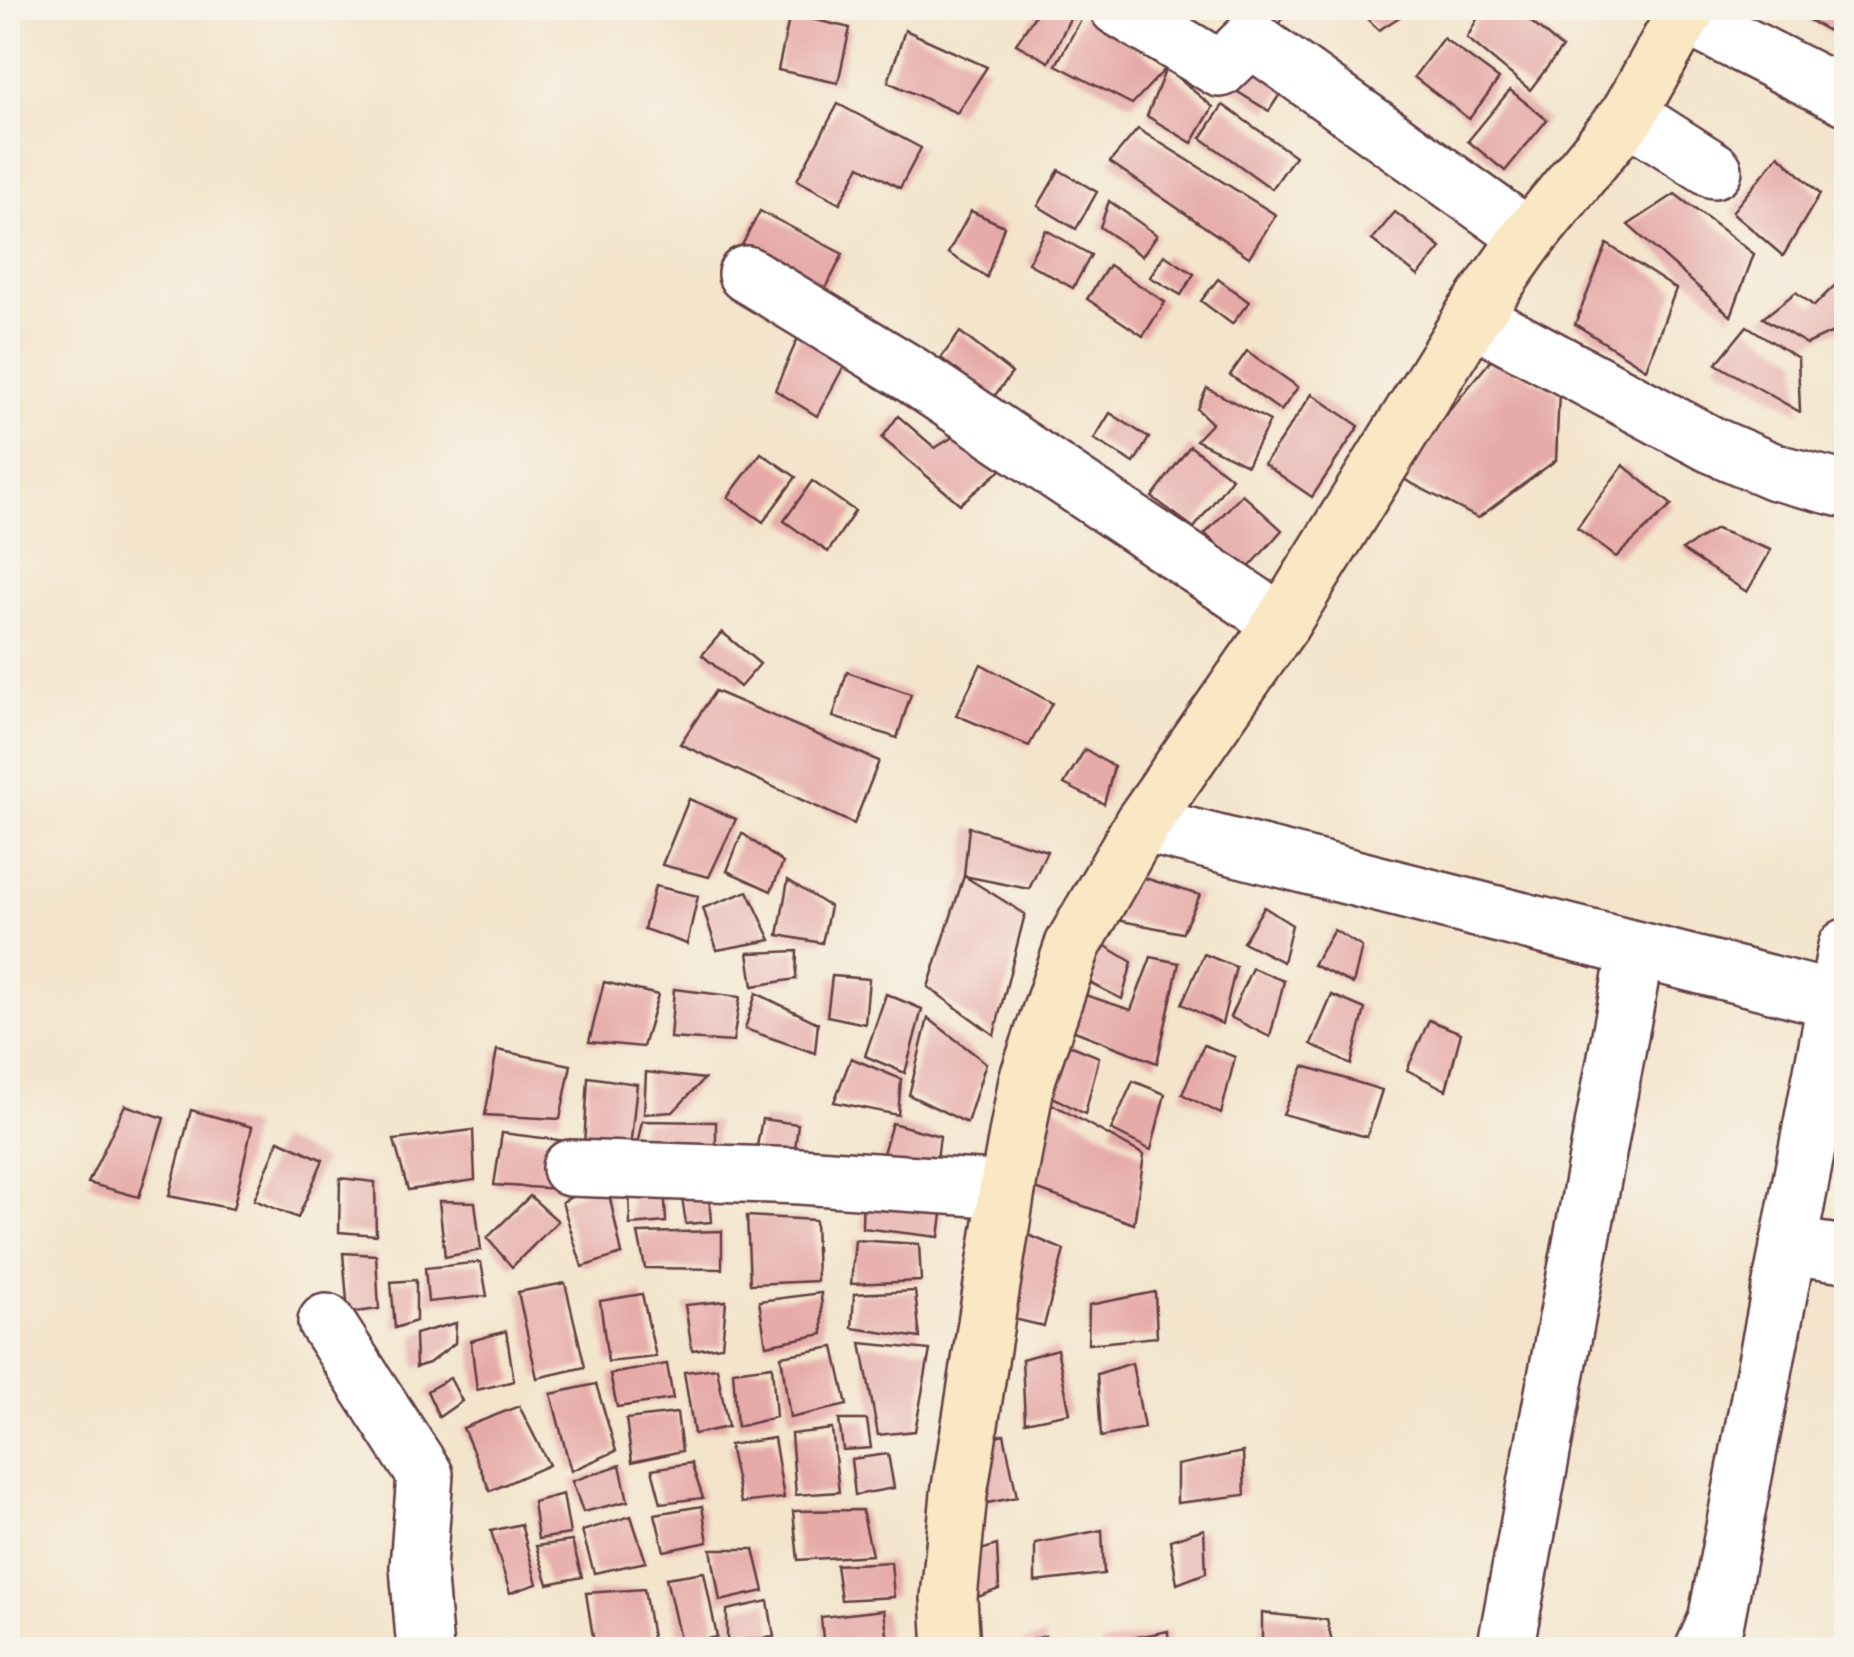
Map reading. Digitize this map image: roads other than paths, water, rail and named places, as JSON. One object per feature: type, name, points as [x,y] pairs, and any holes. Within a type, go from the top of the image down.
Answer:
[{"type":"street","points":[[1118,8],[1220,70],[1251,39],[1529,238]]},
{"type":"street","points":[[952,1650],[949,1598],[958,1494],[1027,1080],[1073,945],[1142,824],[1282,624],[1472,317],[1529,238],[1628,116],[1686,12],[1846,97]]},
{"type":"street","points":[[1628,116],[1714,170]]},
{"type":"street","points":[[746,274],[912,374],[1282,624]]},
{"type":"street","points":[[1472,317],[1712,444],[1774,472],[1846,490]]},
{"type":"street","points":[[1142,824],[1835,1000]]},
{"type":"street","points":[[1703,1650],[1716,1622],[1788,1246],[1835,1060],[1835,1000],[1846,947]]},
{"type":"street","points":[[1505,1650],[1636,950]]},
{"type":"street","points":[[570,1168],[800,1176],[1007,1190]]},
{"type":"street","points":[[1788,1246],[1846,1254]]},
{"type":"street","points":[[326,1322],[425,1475],[418,1567],[424,1650]]}]
